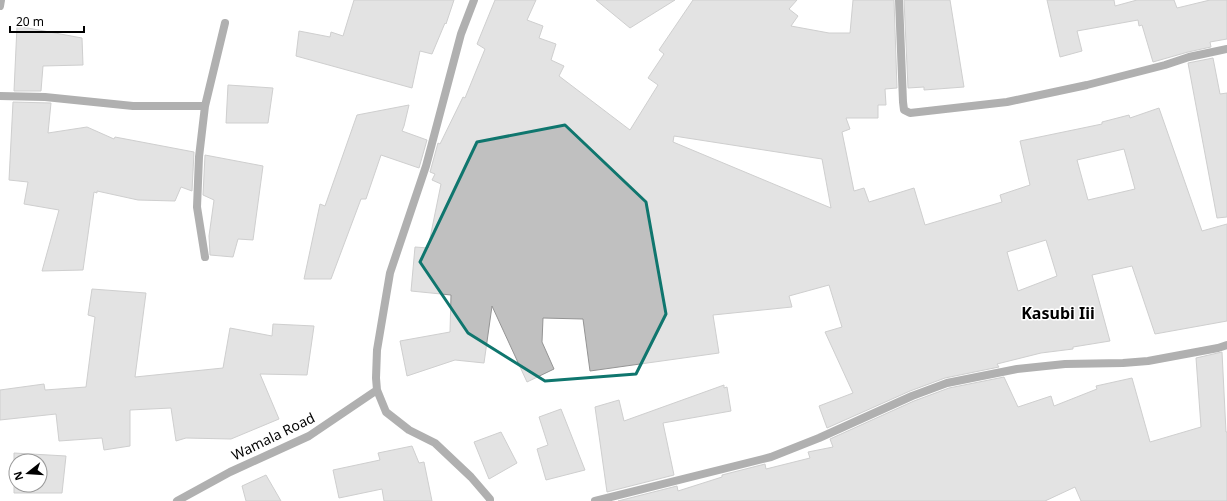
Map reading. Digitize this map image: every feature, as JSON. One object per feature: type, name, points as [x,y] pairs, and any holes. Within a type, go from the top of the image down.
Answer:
[{"type":"street","points":[[0,6],[1,0]]},
{"type":"street","points":[[474,0],[460,34],[426,166],[390,273],[377,350],[377,390],[386,412],[409,430],[435,443],[471,477],[490,499],[490,501]]},
{"type":"street","points":[[899,0],[903,102],[904,110],[910,113],[1007,102],[1087,85],[1165,65],[1189,57],[1227,49]]},
{"type":"street","points":[[205,257],[197,207],[199,157],[205,106],[225,24]]},
{"type":"street","points":[[0,96],[45,97],[133,106],[205,106]]},
{"type":"street","points":[[596,501],[771,457],[819,438],[912,396],[947,383],[1016,369],[1065,364],[1148,361],[1227,345]]},
{"type":"street","name":"Wamala Road","points":[[177,501],[230,472],[309,436],[377,390]]},
{"type":"highlighted area","points":[[565,125],[646,202],[666,314],[636,374],[545,381],[468,333],[420,262],[477,142]]},
{"type":"building","points":[[354,0],[454,0],[446,24],[445,23],[432,54],[420,51],[412,88],[296,56],[299,31],[330,37],[331,32],[343,36]]},
{"type":"building","points":[[495,0],[536,0],[527,20],[543,26],[539,38],[556,44],[551,60],[564,66],[559,76],[630,130],[658,85],[648,78],[664,54],[659,50],[693,0],[797,0],[789,9],[798,16],[791,26],[829,33],[850,33],[853,0],[894,0],[897,88],[885,89],[886,105],[878,105],[878,118],[846,118],[850,129],[842,132],[854,191],[864,188],[869,202],[914,188],[925,225],[1002,202],[1000,195],[1030,185],[1020,141],[1102,124],[1102,122],[1129,115],[1130,118],[1159,108],[1202,231],[1227,224],[1227,321],[1155,334],[1132,266],[1092,275],[1110,341],[1073,347],[1073,349],[1041,353],[997,364],[999,367],[945,378],[910,391],[827,428],[819,406],[853,393],[825,332],[842,327],[829,285],[789,296],[792,307],[713,315],[719,353],[590,371],[583,319],[543,318],[542,342],[554,369],[527,382],[492,306],[484,363],[455,360],[407,376],[400,341],[450,332],[451,295],[411,291],[415,247],[428,248],[441,184],[432,180],[435,174],[430,172],[438,143],[440,144],[463,97],[465,98],[485,49],[477,44]],"holes":[[[674,136],[822,159],[831,208],[673,142]],[[1124,149],[1135,189],[1088,200],[1077,160]],[[1046,240],[1057,276],[1018,291],[1007,252]]]},
{"type":"building","points":[[596,0],[675,0],[630,28]]},
{"type":"building","points":[[904,0],[950,0],[964,87],[924,90],[924,87],[908,88]]},
{"type":"building","points":[[1047,0],[1114,0],[1115,6],[1137,0],[1174,0],[1177,8],[1210,0],[1227,0],[1227,39],[1210,42],[1211,47],[1153,62],[1142,25],[1139,26],[1138,20],[1077,31],[1082,51],[1060,57]]},
{"type":"building","points":[[17,26],[82,38],[83,65],[43,66],[41,91],[14,91]]},
{"type":"building","points":[[1213,58],[1220,94],[1227,93],[1227,217],[1217,218],[1188,63]]},
{"type":"building","points":[[228,85],[273,88],[268,123],[226,123]]},
{"type":"building","points":[[13,102],[51,103],[48,133],[87,127],[114,139],[115,137],[194,152],[192,191],[181,187],[175,201],[138,200],[97,191],[97,193],[94,192],[83,270],[42,271],[59,210],[24,204],[28,182],[9,180]]},
{"type":"building","points":[[409,105],[402,131],[427,140],[419,168],[381,155],[366,199],[361,199],[331,279],[304,279],[320,204],[325,206],[357,115]]},
{"type":"building","points":[[205,155],[263,166],[253,240],[238,239],[233,257],[210,255],[209,236],[214,200],[203,195]]},
{"type":"building","points":[[92,289],[146,293],[135,377],[223,368],[230,328],[272,336],[273,324],[314,326],[307,375],[260,374],[279,419],[231,439],[186,438],[176,441],[171,408],[130,410],[130,446],[104,450],[102,438],[59,441],[56,414],[0,420],[0,390],[44,384],[45,390],[86,387],[95,317],[88,315]]},
{"type":"building","points":[[1222,352],[1227,432],[1227,501],[1081,501],[1075,487],[1045,501],[618,501],[677,486],[678,491],[722,477],[722,475],[765,464],[766,469],[810,458],[808,452],[833,447],[830,439],[914,401],[949,388],[1004,377],[1018,407],[1051,396],[1054,406],[1097,389],[1096,386],[1132,378],[1150,442],[1201,427],[1196,358]]},
{"type":"building","points":[[724,385],[724,388],[727,387],[731,411],[663,423],[674,475],[607,492],[595,407],[619,400],[624,421]]},
{"type":"building","points":[[561,409],[585,470],[546,480],[537,449],[548,445],[539,417]]},
{"type":"building","points":[[501,432],[517,463],[489,479],[474,442]]},
{"type":"building","points":[[412,446],[419,463],[424,462],[432,501],[384,501],[382,489],[339,498],[333,470],[380,460],[378,453]]},
{"type":"building","points":[[48,455],[66,456],[62,493],[48,493]]},
{"type":"building","points":[[266,475],[281,501],[246,501],[242,486]]},
{"type":"district","name":"Kasubi Iii","points":[[1058,313]]}]
